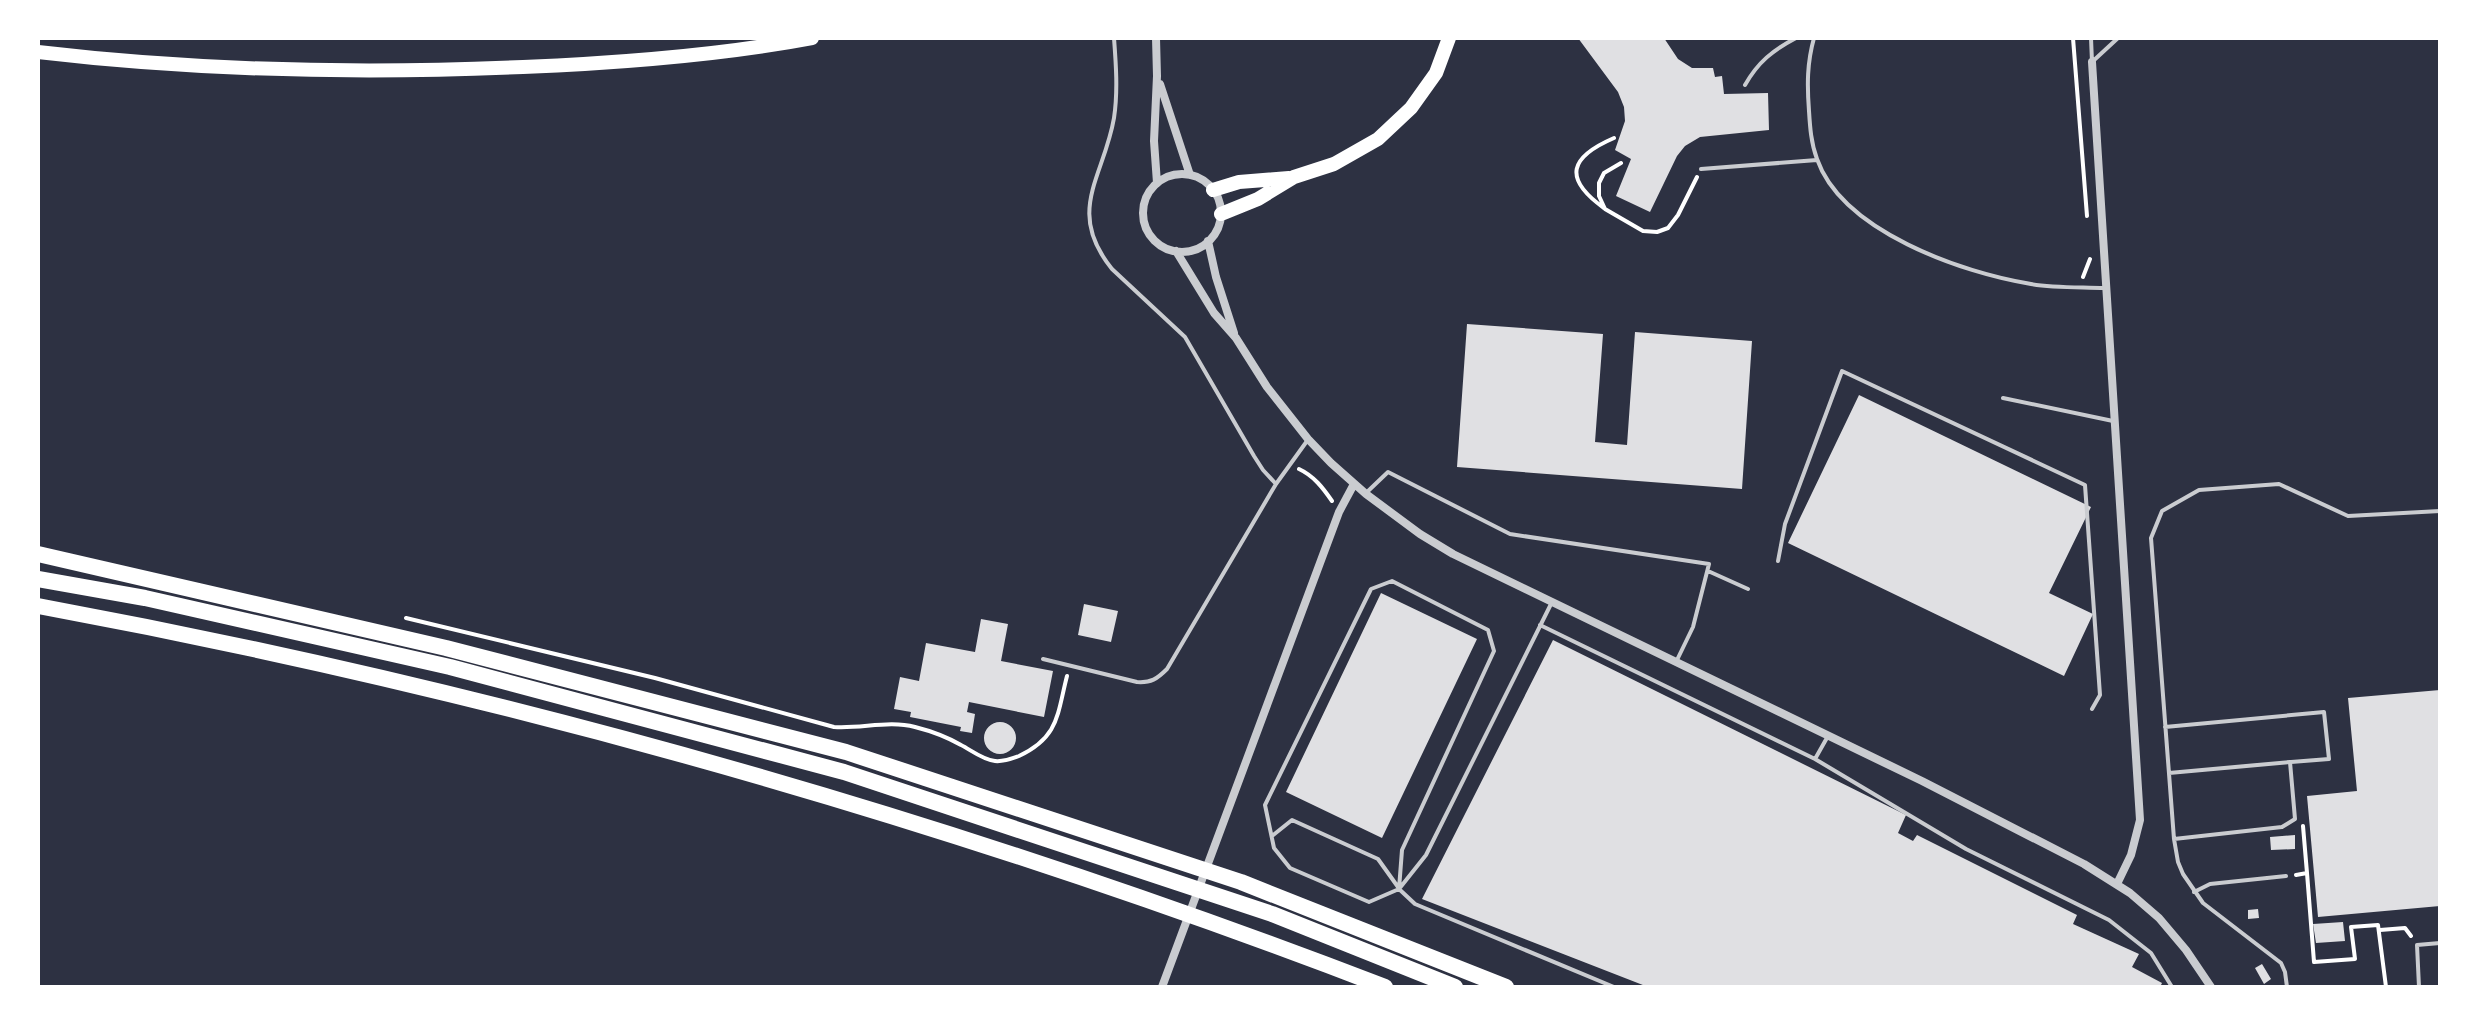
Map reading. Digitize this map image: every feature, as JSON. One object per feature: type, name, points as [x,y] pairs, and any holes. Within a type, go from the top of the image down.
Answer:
[{"type":"highway","points":[[38,52],[116,61],[230,68],[453,70],[681,56],[812,38]]},
{"type":"highway","points":[[1213,190],[1239,182],[1294,177],[1334,164],[1378,139],[1411,108],[1436,73],[1449,38]]},
{"type":"highway","points":[[1221,214],[1258,199],[1294,177]]},
{"type":"highway","points":[[38,554],[446,648],[846,752],[1241,882],[1506,987]]},
{"type":"highway","points":[[38,579],[145,598],[450,667],[844,772],[1272,914],[1455,987]]},
{"type":"highway","points":[[38,606],[198,637],[406,683],[714,762],[1034,861],[1220,925],[1385,987]]},
{"type":"street","points":[[1156,38],[1154,119],[1157,183]]},
{"type":"street","points":[[2092,62],[2140,820],[2131,855],[2117,884]]},
{"type":"street","points":[[1157,76],[1190,175]]},
{"type":"street","points":[[1172,175],[1190,175],[1203,180],[1213,190],[1221,214],[1216,232],[1208,241],[1193,250],[1176,251],[1159,244],[1151,235],[1145,224],[1145,203],[1157,183],[1172,175]]},
{"type":"street","points":[[1208,241],[1236,338]]},
{"type":"street","points":[[1176,251],[1214,313],[1236,338],[1267,387],[1308,439],[1366,494],[1437,545],[1828,736],[2060,852],[2117,884],[2159,918],[2211,987]]},
{"type":"street","points":[[1162,987],[1339,512],[1354,484]]},
{"type":"lane","points":[[1114,38],[1113,120],[1089,202],[1092,232],[1112,269],[1185,337],[1258,463],[1276,484]]},
{"type":"lane","points":[[1745,85],[1763,59],[1796,38]]},
{"type":"lane","points":[[1814,38],[1807,82],[1811,138],[1817,160],[1838,195],[1877,226],[1909,245],[1986,276],[2033,285],[2107,288]]},
{"type":"lane","points":[[2091,38],[2092,62]]},
{"type":"lane","points":[[2092,62],[2118,38]]},
{"type":"lane","points":[[1701,169],[1817,160]]},
{"type":"lane","points":[[1778,561],[1785,524],[1842,371],[2085,485],[2100,695],[2092,709]]},
{"type":"lane","points":[[2003,398],[2115,421]]},
{"type":"lane","points":[[1043,659],[1137,682],[1148,683],[1158,679],[1167,669],[1276,484],[1308,439]]},
{"type":"lane","points":[[1366,494],[1388,472],[1510,534],[1709,564],[1693,627],[1675,662]]},
{"type":"lane","points":[[2287,987],[2285,972],[2276,957],[2203,903],[2178,862],[2168,773],[2151,538],[2162,511],[2199,490],[2279,484],[2348,516],[2440,511]]},
{"type":"lane","points":[[1708,571],[1748,589]]},
{"type":"lane","points":[[1399,889],[1402,850],[1494,651],[1488,630],[1392,581],[1371,589],[1265,805],[1274,848],[1290,868],[1369,902],[1399,889],[1426,855],[1551,602]]},
{"type":"lane","points":[[1540,625],[1815,759],[1966,849],[2109,920],[2151,953],[2172,987]]},
{"type":"lane","points":[[2165,727],[2324,712],[2329,759],[2168,773]]},
{"type":"lane","points":[[1815,759],[1828,736]]},
{"type":"lane","points":[[2174,839],[2282,827],[2295,819],[2290,762]]},
{"type":"lane","points":[[1271,837],[1292,820],[1378,859],[1399,889],[1415,904],[1614,987]]},
{"type":"lane","points":[[2194,892],[2210,884],[2286,876]]},
{"type":"lane","points":[[2419,987],[2417,945],[2440,943]]},
{"type":"path","points":[[2073,38],[2080,176],[2089,218]]},
{"type":"path","points":[[1614,138],[1582,157],[1576,169],[1577,181],[1587,196],[1643,231],[1657,232],[1668,228],[1701,169]]},
{"type":"path","points":[[1605,209],[1599,196],[1599,183],[1604,173],[1621,163]]},
{"type":"path","points":[[2080,287],[2091,254]]},
{"type":"path","points":[[1290,464],[1307,472],[1322,486],[1339,512]]},
{"type":"path","points":[[393,616],[655,678],[834,727],[913,726],[935,732],[994,761],[1009,760],[1047,738],[1055,725],[1069,666]]},
{"type":"path","points":[[2295,819],[2304,827],[2314,962],[2355,959],[2351,927],[2378,925],[2386,987]]},
{"type":"path","points":[[2286,876],[2307,873]]},
{"type":"path","points":[[2379,930],[2405,928],[2417,945]]},
{"type":"building","points":[[1578,38],[1664,38],[1678,59],[1692,68],[1713,68],[1715,77],[1722,76],[1724,94],[1768,93],[1769,130],[1700,137],[1685,146],[1650,212],[1616,196],[1631,159],[1615,150],[1625,121],[1624,107],[1618,92]]},
{"type":"building","points":[[1467,324],[1603,334],[1595,442],[1627,445],[1635,332],[1752,341],[1742,489],[1457,467]]},
{"type":"building","points":[[1859,395],[2091,507],[2049,593],[2093,614],[2064,676],[1788,543]]},
{"type":"building","points":[[1381,593],[1477,639],[1382,838],[1286,792]]},
{"type":"building","points":[[1084,604],[1118,611],[1111,642],[1078,635]]},
{"type":"building","points":[[981,619],[1008,624],[1001,661],[1053,671],[1044,717],[969,702],[967,712],[975,714],[972,733],[960,731],[961,727],[910,717],[911,712],[894,709],[900,677],[919,681],[926,643],[975,652]]},
{"type":"building","points":[[1553,640],[1906,815],[1898,833],[1913,841],[1917,835],[2077,915],[2073,924],[2139,954],[2132,967],[2162,983],[2160,987],[1648,987],[1422,899]]},
{"type":"building","points":[[2440,690],[2440,906],[2318,917],[2307,796],[2357,791],[2348,698]]},
{"type":"building","points":[[1000,722],[1012,726],[1016,738],[1012,750],[1000,754],[988,750],[984,738],[988,726]]},
{"type":"building","points":[[2295,835],[2295,849],[2271,850],[2270,837]]},
{"type":"building","points":[[2258,909],[2259,918],[2248,919],[2248,910]]},
{"type":"building","points":[[2343,922],[2345,941],[2316,943],[2313,924]]},
{"type":"building","points":[[2262,964],[2271,979],[2264,984],[2255,968]]}]
